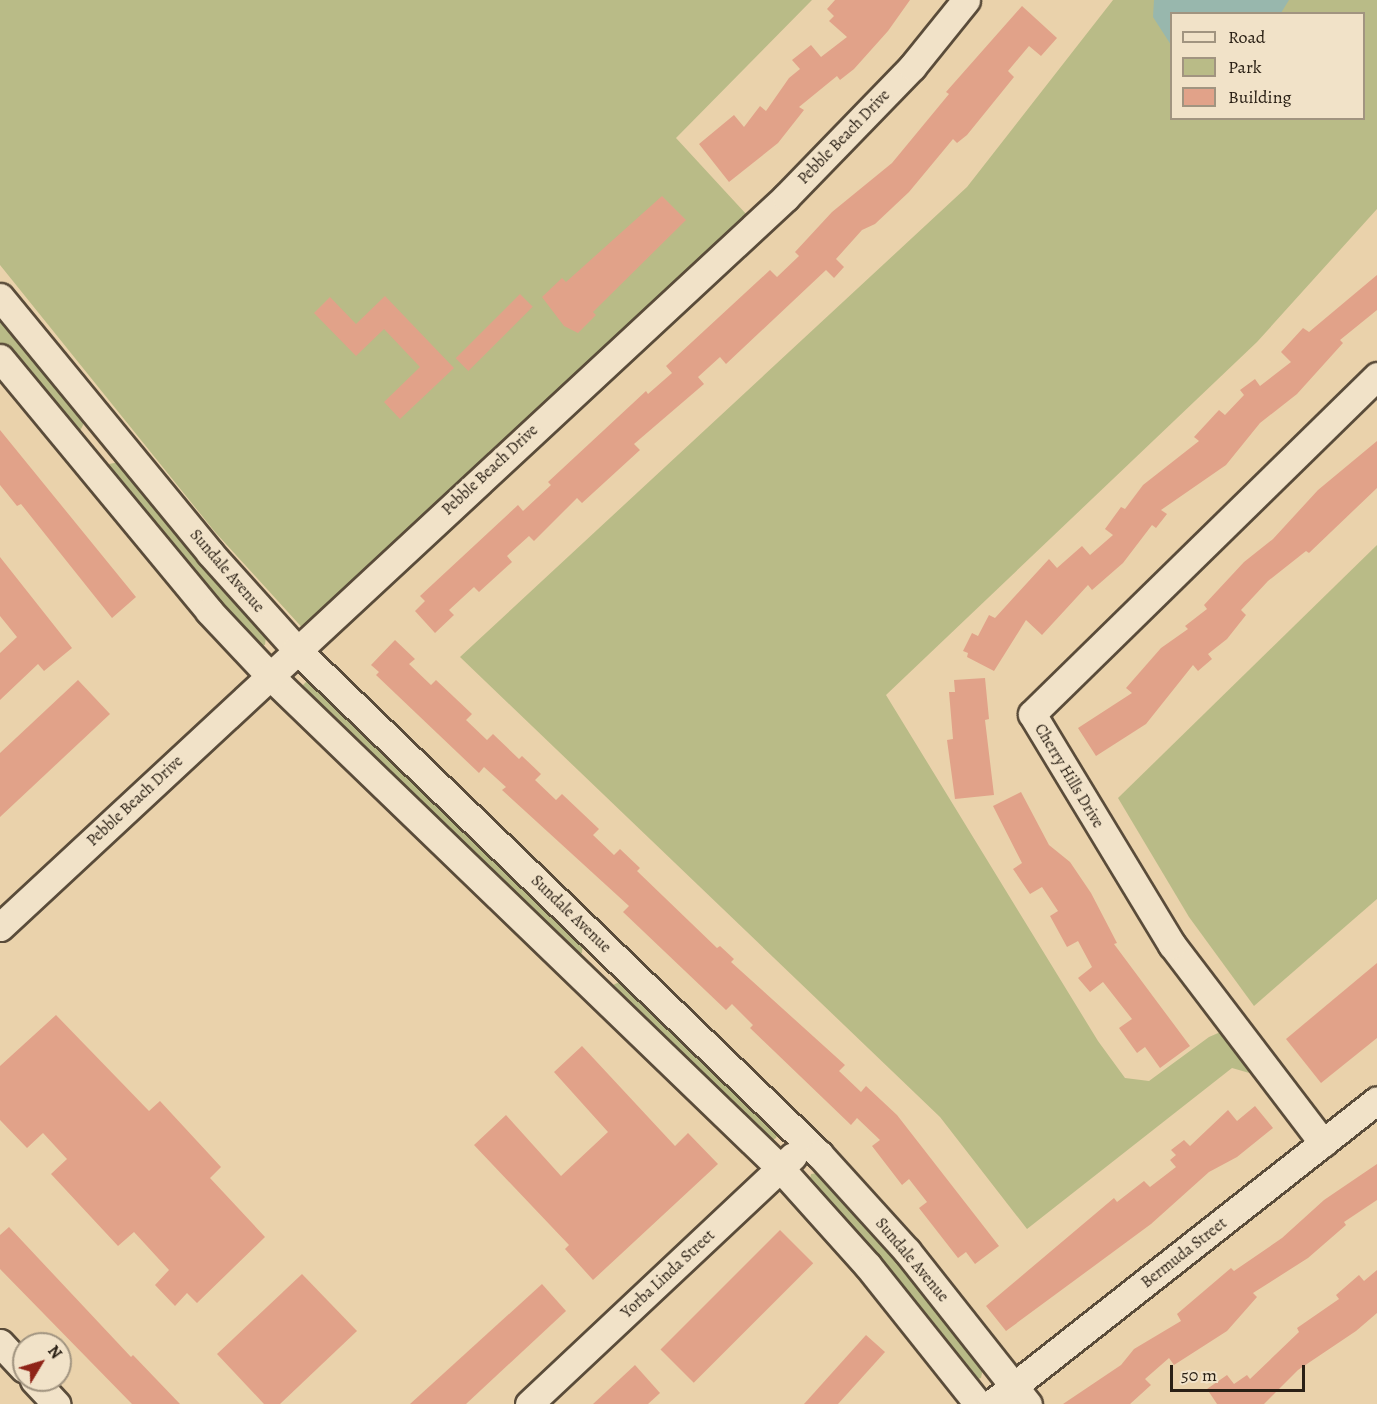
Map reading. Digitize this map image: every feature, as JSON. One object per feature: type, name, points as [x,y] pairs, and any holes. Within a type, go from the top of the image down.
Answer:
[{"type":"street","name":"Pebble Beach Drive","points":[[0,927],[296,649],[786,197],[904,75],[966,0]]},
{"type":"street","name":"Sundale Avenue","points":[[0,297],[225,570],[296,649],[807,1142],[906,1251],[1021,1395]]},
{"type":"street","points":[[0,358],[201,602],[269,675],[781,1169],[868,1266],[978,1404]]},
{"type":"street","name":"Cherry Hills Drive","points":[[1323,1143],[1172,945],[1032,714],[1377,376]]},
{"type":"street","points":[[79,454],[109,429]]},
{"type":"street","name":"Bermuda Street","points":[[991,1404],[1021,1395],[1377,1100]]},
{"type":"street","name":"Yorba Linda Street","points":[[529,1404],[781,1169],[807,1142]]},
{"type":"street","points":[[0,1343],[12,1356]]},
{"type":"street","points":[[45,1392],[56,1404]]},
{"type":"green space","points":[[0,0],[812,0],[676,138],[747,215],[307,633],[215,532],[0,265]]},
{"type":"green space","points":[[1113,0],[1377,0],[1377,209],[1257,342],[886,695],[1098,1041],[1125,1078],[1149,1081],[1209,1037],[1232,1027],[1274,1080],[1232,1068],[1027,1229],[940,1117],[460,657],[967,187]]},
{"type":"green space","points":[[0,318],[85,421],[79,433],[72,432],[0,344]]},
{"type":"green space","points":[[119,462],[266,636],[265,645],[254,647],[107,470],[109,464]]},
{"type":"green space","points":[[1377,545],[1377,899],[1254,1006],[1189,917],[1118,798]]},
{"type":"green space","points":[[307,681],[583,942],[582,953],[577,954],[299,689]]},
{"type":"green space","points":[[624,980],[778,1133],[776,1138],[771,1141],[613,991],[613,985]]},
{"type":"green space","points":[[818,1173],[876,1235],[983,1368],[981,1378],[975,1380],[809,1184],[811,1174]]},
{"type":"water","points":[[1154,0],[1289,0],[1282,12],[1170,12],[1170,43],[1153,17]]},
{"type":"building","points":[[835,0],[910,0],[888,31],[854,69],[840,80],[837,76],[799,107],[804,110],[778,143],[729,182],[699,144],[734,115],[744,127],[760,106],[766,111],[789,78],[800,69],[792,60],[811,45],[821,57],[847,37],[829,21],[834,16],[827,9]]},
{"type":"building","points":[[1022,6],[1057,38],[1041,56],[1029,46],[1008,71],[1014,77],[967,135],[957,143],[953,139],[909,192],[875,224],[862,230],[836,259],[844,267],[834,278],[826,270],[726,364],[720,357],[698,377],[704,384],[634,444],[640,450],[582,503],[577,498],[534,541],[529,536],[507,556],[512,562],[479,592],[474,587],[449,610],[454,615],[435,633],[415,611],[425,601],[420,596],[518,505],[523,511],[551,485],[548,482],[646,391],[648,394],[672,373],[666,366],[770,270],[777,277],[799,256],[795,252],[832,212],[892,163],[949,94],[946,92]]},
{"type":"building","points":[[662,196],[686,220],[593,312],[596,315],[578,333],[564,326],[542,297],[562,278],[566,282]]},
{"type":"building","points":[[1377,275],[1377,310],[1340,340],[1343,343],[1297,394],[1260,423],[1226,465],[1161,510],[1167,514],[1156,528],[1152,525],[1123,563],[1092,590],[1088,585],[1042,635],[1026,620],[994,671],[967,657],[968,653],[963,651],[972,633],[978,636],[989,615],[995,618],[1049,559],[1057,568],[1082,546],[1090,555],[1113,535],[1105,529],[1121,507],[1125,509],[1143,485],[1199,441],[1194,437],[1219,410],[1225,415],[1244,395],[1240,390],[1255,379],[1260,386],[1291,362],[1281,352],[1303,328],[1309,332]]},
{"type":"building","points":[[520,294],[533,307],[468,371],[456,358]]},
{"type":"building","points":[[385,296],[454,368],[400,419],[384,402],[420,367],[384,329],[356,356],[314,313],[330,297],[356,324]]},
{"type":"building","points":[[0,430],[136,597],[112,618],[21,504],[17,506],[0,485]]},
{"type":"building","points":[[1377,441],[1377,488],[1309,553],[1306,551],[1268,581],[1241,610],[1246,615],[1227,639],[1208,654],[1212,659],[1198,671],[1193,665],[1146,724],[1096,756],[1078,728],[1132,693],[1126,688],[1161,648],[1188,629],[1185,626],[1207,609],[1204,605],[1244,562],[1273,539],[1318,490]]},
{"type":"building","points":[[0,557],[72,648],[44,671],[38,664],[0,700],[0,653],[17,637],[0,616]]},
{"type":"building","points":[[395,640],[415,659],[409,664],[431,685],[436,680],[472,714],[466,720],[487,740],[493,734],[519,759],[522,756],[541,774],[535,780],[556,800],[562,794],[599,829],[593,835],[614,855],[620,849],[640,868],[637,871],[717,948],[720,946],[734,959],[731,962],[845,1065],[839,1071],[861,1092],[866,1086],[897,1115],[999,1246],[975,1264],[966,1252],[958,1258],[919,1208],[927,1202],[909,1179],[902,1185],[872,1146],[880,1140],[857,1118],[851,1125],[750,1028],[753,1025],[732,1004],[726,1010],[623,912],[629,906],[502,790],[506,787],[484,767],[479,773],[376,675],[379,672],[371,665]]},
{"type":"building","points":[[985,678],[989,719],[985,720],[994,795],[955,799],[947,740],[953,739],[949,692],[955,692],[954,680]]},
{"type":"building","points":[[78,680],[110,714],[0,817],[0,753]]},
{"type":"building","points":[[1021,792],[1049,845],[1070,862],[1091,893],[1117,943],[1114,944],[1190,1046],[1160,1068],[1145,1047],[1137,1053],[1119,1028],[1132,1019],[1103,982],[1090,992],[1078,978],[1092,967],[1078,941],[1067,947],[1050,916],[1058,911],[1042,887],[1030,894],[1013,869],[1022,863],[993,806]]},
{"type":"building","points":[[1377,963],[1377,1038],[1321,1083],[1286,1039]]},
{"type":"building","points":[[56,1015],[149,1111],[160,1101],[221,1167],[210,1178],[265,1237],[197,1303],[187,1293],[175,1306],[155,1285],[169,1270],[134,1232],[118,1246],[51,1174],[67,1159],[43,1133],[27,1148],[0,1120],[0,1066]]},
{"type":"building","points":[[582,1046],[675,1146],[688,1133],[718,1164],[593,1280],[565,1249],[569,1245],[474,1145],[506,1115],[561,1176],[608,1132],[554,1072]]},
{"type":"building","points":[[1255,1106],[1273,1128],[1237,1157],[1209,1172],[1151,1224],[1006,1331],[986,1306],[1114,1198],[1117,1202],[1144,1181],[1150,1187],[1176,1167],[1170,1160],[1176,1155],[1171,1150],[1184,1140],[1190,1146],[1228,1110],[1237,1121]]},
{"type":"building","points":[[1377,1164],[1377,1200],[1344,1222],[1346,1225],[1308,1258],[1253,1293],[1257,1297],[1227,1331],[1174,1365],[1169,1358],[1145,1379],[1151,1385],[1130,1404],[1063,1404],[1121,1365],[1134,1349],[1181,1321],[1177,1314],[1231,1268],[1234,1271],[1282,1238],[1324,1200]]},
{"type":"building","points":[[9,1227],[131,1357],[133,1355],[180,1404],[132,1404],[72,1343],[72,1332],[62,1332],[0,1269],[0,1235]]},
{"type":"building","points":[[780,1230],[813,1263],[694,1383],[660,1350]]},
{"type":"building","points":[[1377,1270],[1377,1313],[1356,1331],[1298,1370],[1264,1404],[1217,1404],[1207,1389],[1227,1375],[1234,1384],[1247,1375],[1250,1379],[1299,1332],[1297,1328],[1339,1299],[1336,1295],[1359,1275],[1364,1281]]},
{"type":"building","points":[[302,1274],[357,1331],[280,1404],[264,1404],[217,1354]]},
{"type":"building","points":[[542,1284],[566,1311],[466,1404],[410,1404]]},
{"type":"building","points":[[866,1335],[885,1352],[838,1404],[804,1404]]},
{"type":"building","points":[[635,1365],[660,1393],[648,1404],[593,1404]]}]
